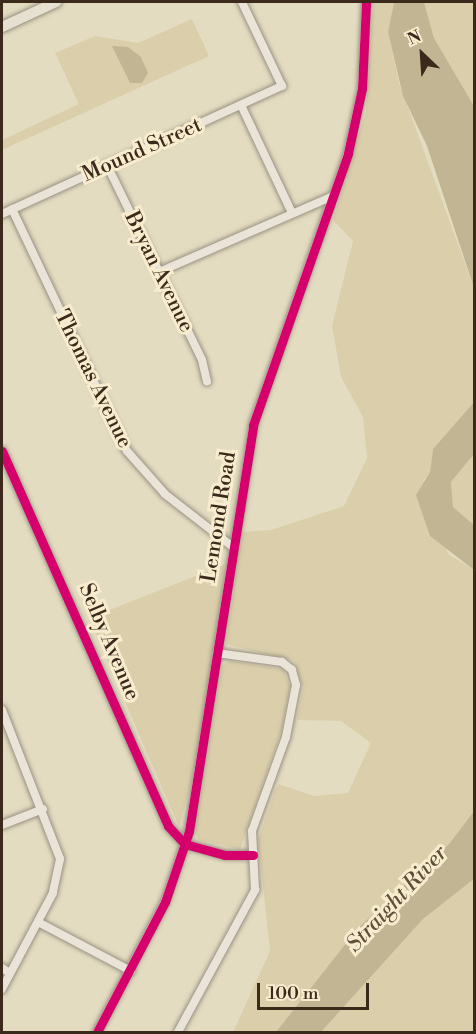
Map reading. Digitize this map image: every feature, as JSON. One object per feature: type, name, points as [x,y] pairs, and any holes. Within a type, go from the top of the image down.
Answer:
[{"type":"main road","points":[[2,27],[56,2]]},
{"type":"street","name":"Mound Street","points":[[2,214],[282,86],[242,2]]},
{"type":"street","name":"Lemond Road","points":[[97,1032],[165,902],[185,844],[233,547],[264,383],[333,196],[362,88],[366,2]]},
{"type":"street","points":[[241,105],[292,213]]},
{"type":"street","name":"Bryan Avenue","points":[[107,165],[159,272],[207,381]]},
{"type":"street","points":[[159,272],[333,196]]},
{"type":"street","name":"Thomas Avenue","points":[[12,209],[127,451],[165,494],[233,547]]},
{"type":"street","name":"Selby Avenue","points":[[2,451],[168,826],[185,844]]},
{"type":"street","points":[[178,1032],[255,890],[252,831],[286,737],[296,681],[282,662],[217,652]]},
{"type":"street","points":[[2,710],[56,840],[60,871],[38,922],[2,989]]},
{"type":"street","points":[[2,825],[43,809]]},
{"type":"street","points":[[185,844],[225,855],[253,855]]},
{"type":"street","points":[[38,922],[131,970]]},
{"type":"street","points":[[2,968],[10,973]]},
{"type":"shaded area","points":[[373,2],[394,2],[388,32],[399,83],[474,288],[474,402],[433,449],[430,473],[423,481],[448,554],[474,570],[474,811],[449,844],[358,928],[276,1032],[233,1032],[270,951],[258,840],[275,791],[279,784],[314,796],[348,793],[371,743],[341,721],[297,720],[303,687],[294,661],[226,644],[242,532],[271,530],[344,506],[367,458],[363,417],[341,377],[332,326],[353,241],[333,220],[366,112]]},
{"type":"shaded area","points":[[424,2],[474,2],[474,106],[434,38]]},
{"type":"shaded area","points":[[192,19],[209,56],[2,150],[2,140],[79,104],[55,53],[95,36],[138,43]]},
{"type":"shaded area","points":[[474,454],[474,525],[453,507],[451,482]]},
{"type":"shaded area","points":[[226,564],[197,762],[179,827],[89,618]]},
{"type":"shaded area","points":[[229,661],[283,669],[290,687],[282,729],[240,849],[198,840],[195,832],[222,666]]},
{"type":"shaded area","points":[[474,879],[474,1032],[321,1032],[423,919]]},
{"type":"water","points":[[394,2],[424,2],[434,38],[474,106],[474,288],[427,146],[403,96],[388,32]]},
{"type":"water","points":[[112,46],[128,47],[141,57],[148,73],[142,83],[130,83]]},
{"type":"water","points":[[474,402],[474,454],[451,482],[453,507],[474,525],[474,570],[430,536],[416,495],[430,472],[433,449]]},
{"type":"water","name":"Straight River","points":[[474,811],[474,879],[423,919],[321,1032],[276,1032],[358,928],[449,844]]},
{"type":"cycle path","points":[[97,1032],[165,902],[189,831],[253,425],[348,153],[362,88],[366,2]]},
{"type":"cycle path","points":[[2,451],[168,826],[185,844],[225,855],[253,855]]}]
